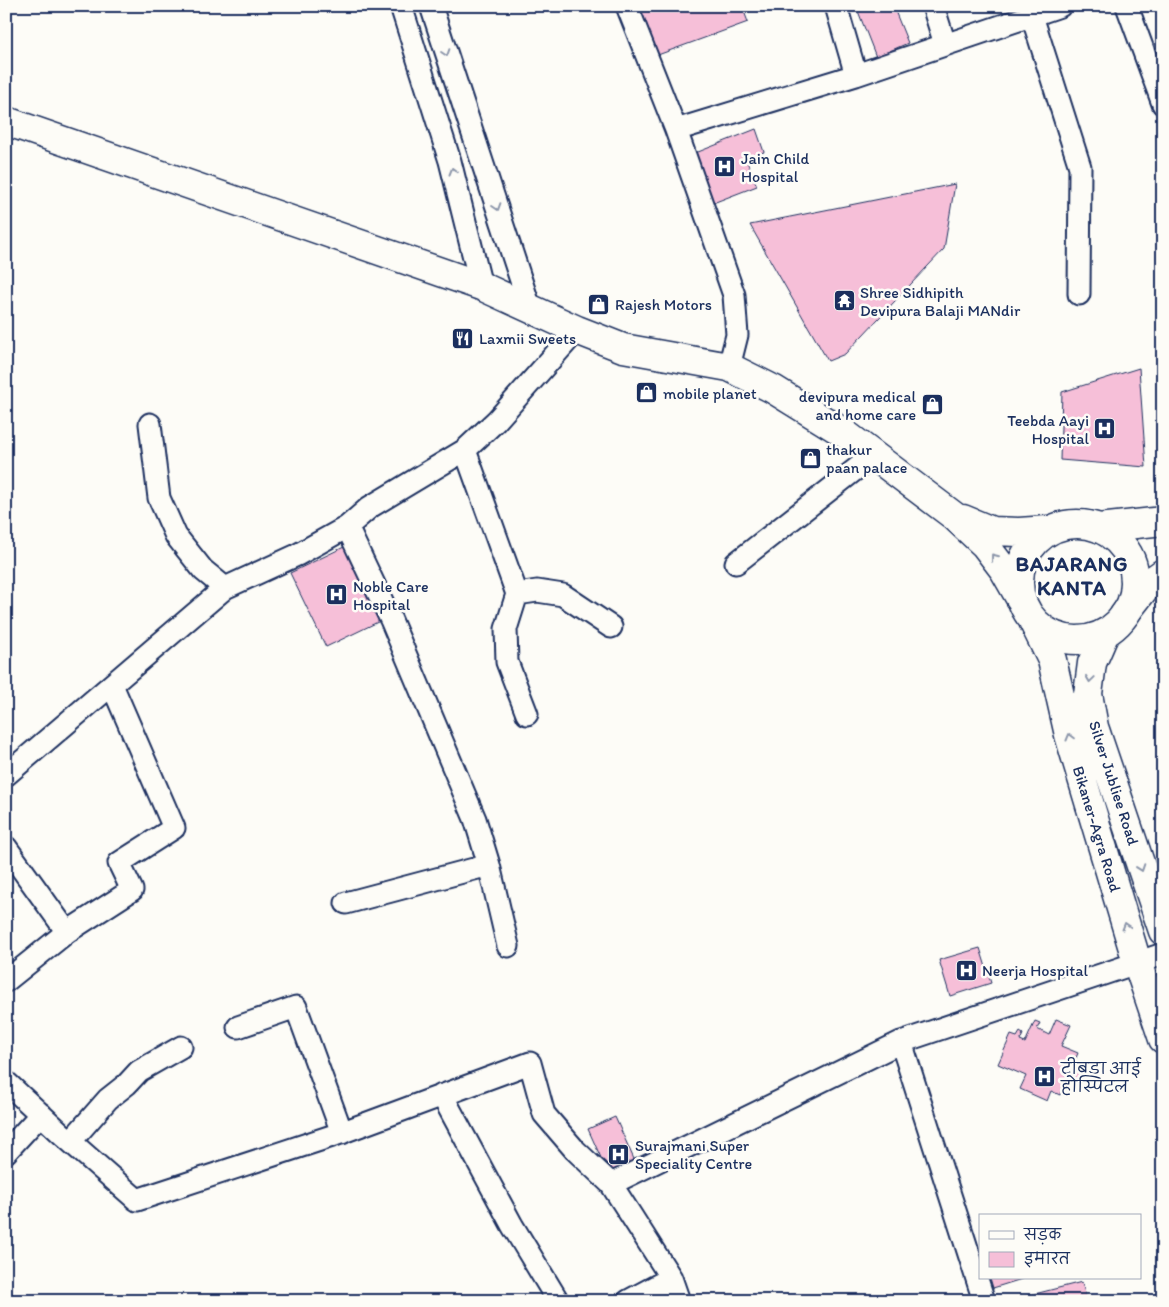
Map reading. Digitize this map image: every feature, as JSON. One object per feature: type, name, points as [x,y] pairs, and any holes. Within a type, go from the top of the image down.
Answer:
[{"type":"main road","points":[[6,122],[482,286],[577,330],[623,348],[729,368],[773,388],[844,433],[954,516],[992,530],[1019,532],[1048,530],[1074,523],[1099,528],[1163,521]]},
{"type":"main road","name":"Bikaner-Agra Road","points":[[954,516],[985,545],[1004,570],[1052,660],[1069,735],[1150,958],[1163,1039]]},
{"type":"main road","points":[[1099,528],[1121,543],[1133,566],[1134,592],[1114,624]]},
{"type":"main road","points":[[1048,530],[1029,548],[1019,572],[1026,609],[1054,636],[1080,640],[1114,624],[1149,583],[1163,572]]},
{"type":"main road","name":"Silver Jubliee Road","points":[[1114,624],[1092,663],[1088,694],[1094,727],[1163,931]]},
{"type":"street","points":[[401,6],[450,161],[482,286]]},
{"type":"street","points":[[431,6],[530,308]]},
{"type":"street","points":[[627,6],[676,130],[734,295],[737,335],[729,368]]},
{"type":"street","points":[[836,6],[856,75]]},
{"type":"street","points":[[933,6],[945,44]]},
{"type":"street","points":[[676,130],[856,75],[1060,6]]},
{"type":"street","points":[[1127,6],[1163,104]]},
{"type":"street","points":[[1032,16],[1080,167],[1079,294]]},
{"type":"street","points":[[6,775],[225,588],[297,555],[347,527],[370,506],[465,450],[496,421],[577,330]]},
{"type":"street","points":[[150,424],[160,498],[176,536],[203,570],[225,588]]},
{"type":"street","points":[[465,450],[517,594],[506,629],[507,662],[527,714]]},
{"type":"street","points":[[736,563],[874,455]]},
{"type":"street","points":[[347,527],[391,620],[475,819],[489,865],[508,946]]},
{"type":"street","points":[[517,594],[537,591],[563,595],[611,627]]},
{"type":"street","points":[[6,981],[68,932],[132,890],[119,863],[174,828],[112,685]]},
{"type":"street","points":[[6,847],[68,932]]},
{"type":"street","points":[[346,903],[489,865]]},
{"type":"street","points":[[611,1184],[901,1042],[1150,958]]},
{"type":"street","points":[[238,1027],[296,1008],[342,1133]]},
{"type":"street","points":[[901,1042],[984,1301]]},
{"type":"street","points":[[70,1141],[108,1099],[128,1084],[139,1071],[182,1047]]},
{"type":"street","points":[[6,1082],[137,1200],[342,1133],[530,1063],[544,1114],[576,1150],[611,1184],[671,1278],[679,1301]]},
{"type":"street","points":[[442,1096],[512,1225],[558,1301]]},
{"type":"street","points":[[6,1152],[41,1114]]},
{"type":"street","points":[[628,1301],[671,1278]]},
{"type":"building","points":[[637,6],[742,6],[748,22],[655,56]]},
{"type":"building","points":[[856,6],[893,6],[908,43],[876,57]]},
{"type":"building","points":[[756,129],[764,152],[746,159],[757,186],[713,203],[693,154]]},
{"type":"building","name":"Shree Sidhipith Devipura Balaji MANdir","points":[[955,184],[944,249],[845,354],[828,361],[750,225]]},
{"type":"building","points":[[1139,368],[1146,467],[1060,460],[1062,392]]},
{"type":"building","points":[[346,546],[382,620],[326,647],[290,573]]},
{"type":"building","points":[[980,948],[991,983],[950,996],[939,960]]},
{"type":"building","points":[[1056,1019],[1071,1025],[1061,1046],[1078,1053],[1073,1065],[1085,1070],[1078,1085],[1066,1079],[1060,1095],[1051,1091],[1047,1101],[1020,1089],[1026,1076],[998,1064],[1011,1035],[1017,1037],[1020,1032],[1023,1034],[1020,1041],[1025,1043],[1035,1021],[1040,1023],[1037,1029],[1049,1035]]},
{"type":"building","points":[[615,1117],[638,1168],[611,1180],[588,1129]]},
{"type":"building","points":[[991,1280],[1019,1280],[993,1288]]},
{"type":"building","points":[[1082,1282],[1087,1301],[1007,1301]]},
{"type":"place","name":"Jain Child Hospital","points":[[725,167]]},
{"type":"place","name":"Shree Sidhipith Devipura Balaji MANdir","points":[[844,301]]},
{"type":"place","name":"Rajesh Motors","points":[[599,304]]},
{"type":"place","name":"Laxmii Sweets","points":[[463,338]]},
{"type":"place","name":"mobile planet","points":[[647,393]]},
{"type":"place","name":"devipura medical and home care","points":[[932,405]]},
{"type":"place","name":"Teebda Aayi Hospital","points":[[1105,429]]},
{"type":"place","name":"thakur paan palace","points":[[810,458]]},
{"type":"place","name":"Noble Care Hospital","points":[[337,595]]},
{"type":"place","name":"Neerja Hospital","points":[[966,970]]},
{"type":"place","name":"टीबड़ा आई होस्पिटल","points":[[1045,1077]]},
{"type":"place","name":"Surajmani Super Speciality Centre","points":[[619,1154]]},
{"type":"district","name":"BAJARANG KANTA","points":[[1072,575]]}]
